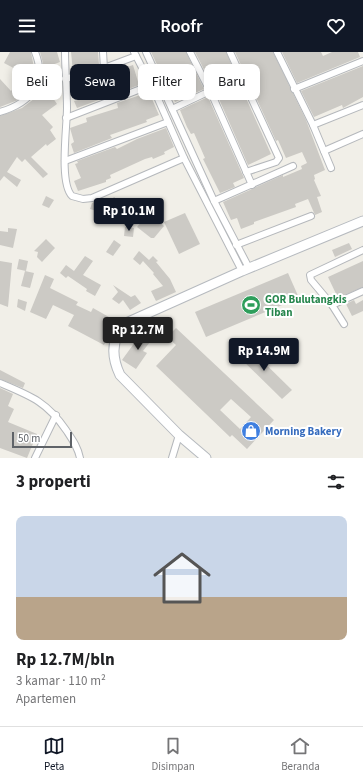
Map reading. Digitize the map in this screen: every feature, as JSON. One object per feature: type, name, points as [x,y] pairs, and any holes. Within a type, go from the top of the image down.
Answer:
[{"type":"street","points":[[0,112],[16,106],[36,87],[40,70],[35,52]]},
{"type":"street","points":[[65,52],[65,161],[67,189],[72,196],[83,199],[92,198],[184,158]]},
{"type":"street","points":[[103,52],[104,64]]},
{"type":"street","points":[[146,52],[246,269]]},
{"type":"street","points":[[190,52],[204,80]]},
{"type":"street","points":[[230,52],[236,64]]},
{"type":"street","points":[[277,52],[313,125],[330,168]]},
{"type":"street","points":[[113,64],[135,54],[140,64]]},
{"type":"street","points":[[294,89],[363,61]]},
{"type":"street","points":[[65,79],[70,78]]},
{"type":"street","points":[[66,118],[138,90]]},
{"type":"street","points":[[172,109],[204,97]]},
{"type":"street","points":[[158,100],[184,158],[246,269]]},
{"type":"street","points":[[214,100],[252,184]]},
{"type":"street","points":[[246,172],[276,162],[279,158],[253,100]]},
{"type":"street","points":[[313,125],[363,105]]},
{"type":"street","points":[[65,161],[168,122]]},
{"type":"street","points":[[324,151],[363,134]]},
{"type":"street","points":[[214,201],[293,166]]},
{"type":"street","points":[[236,245],[311,216]]},
{"type":"street","points":[[206,458],[179,435],[120,375],[116,367],[113,351],[117,334],[126,323],[246,269],[363,221]]},
{"type":"street","points":[[344,324],[332,305],[311,280],[310,276],[363,250]]},
{"type":"street","points":[[332,305],[363,291]]},
{"type":"street","points":[[0,383],[32,397],[56,415],[76,444],[80,458]]},
{"type":"street","points":[[35,458],[56,415]]},
{"type":"street","points":[[172,458],[179,435]]},
{"type":"building","points":[[10,52],[31,52],[33,64],[12,64],[12,67],[4,63]]},
{"type":"building","points":[[40,52],[57,52],[60,62],[55,64],[43,63]]},
{"type":"building","points":[[71,52],[98,52],[99,64],[72,64]]},
{"type":"building","points":[[151,52],[186,52],[192,64],[157,64]]},
{"type":"building","points":[[195,52],[226,52],[231,64],[204,64],[204,70]]},
{"type":"building","points":[[235,52],[273,52],[306,120],[325,170],[314,175],[314,180],[321,196],[317,197],[322,212],[315,215],[308,199],[295,204],[296,207],[254,222],[254,224],[241,229],[237,218],[231,220],[223,202],[283,175],[283,177],[302,169],[301,166],[307,163],[302,152],[286,158],[278,140],[276,141],[257,100],[260,100],[260,64],[241,64]]},
{"type":"building","points":[[282,52],[321,52],[323,56],[332,52],[358,52],[360,57],[297,83]]},
{"type":"building","points":[[133,65],[138,85],[130,88],[130,66]]},
{"type":"building","points":[[363,66],[363,97],[343,108],[342,105],[314,117],[301,91]]},
{"type":"building","points":[[196,73],[204,89],[196,93]]},
{"type":"building","points":[[0,79],[11,91],[12,90],[12,100],[18,100],[0,107]]},
{"type":"building","points":[[138,96],[138,100],[152,100],[159,115],[146,120],[147,122],[110,135],[112,138],[74,153],[71,144],[74,142],[70,128],[87,122],[86,118],[118,108],[117,103],[130,100],[130,99]]},
{"type":"building","points":[[204,99],[209,100],[244,178],[233,183],[235,187],[220,193],[203,159],[205,158],[194,133],[191,134],[180,110]]},
{"type":"building","points":[[33,100],[54,100],[57,104],[42,115],[53,127],[50,130],[56,139],[47,146],[46,144],[31,157],[48,174],[43,178],[25,159],[22,162],[17,157],[7,172],[21,180],[17,187],[4,176],[0,181],[0,116],[22,108]]},
{"type":"building","points":[[78,100],[99,100],[77,108],[74,101]]},
{"type":"building","points":[[219,100],[247,100],[271,154],[248,165]]},
{"type":"building","points":[[166,128],[174,147],[164,152],[165,154],[153,159],[152,157],[145,159],[110,175],[111,178],[106,180],[106,182],[78,191],[74,181],[81,178],[75,164],[78,163],[77,161],[115,147],[117,149],[137,139]]},
{"type":"building","points":[[46,196],[54,200],[49,208],[42,205]]},
{"type":"building","points":[[114,197],[122,204],[120,206],[129,212],[123,220],[118,217],[119,215],[108,204]]},
{"type":"building","points":[[97,201],[103,202],[100,212],[90,209],[92,203]]},
{"type":"building","points":[[149,213],[164,226],[154,238],[151,238],[137,227]]},
{"type":"building","points":[[185,213],[200,244],[179,254],[164,222]]},
{"type":"building","points":[[125,227],[134,228],[133,237],[124,236]]},
{"type":"building","points":[[8,228],[17,229],[13,248],[0,245],[0,231],[8,232]]},
{"type":"building","points":[[46,239],[55,248],[42,262],[37,257],[38,252],[34,251]]},
{"type":"building","points":[[114,240],[121,245],[113,256],[106,252]]},
{"type":"building","points":[[349,243],[352,249],[335,257],[332,250]]},
{"type":"building","points":[[139,251],[149,260],[153,256],[158,261],[156,262],[170,279],[176,292],[156,301],[151,291],[163,286],[143,261],[140,265],[133,259]]},
{"type":"building","points":[[85,256],[93,261],[83,275],[101,285],[95,296],[86,291],[87,289],[68,276],[66,278],[60,273],[66,265],[74,271]]},
{"type":"building","points":[[19,259],[28,261],[26,271],[17,269]]},
{"type":"building","points":[[0,261],[12,263],[8,307],[0,304]]},
{"type":"building","points":[[363,261],[363,287],[338,298],[328,277]]},
{"type":"building","points":[[25,271],[34,273],[30,288],[21,286]]},
{"type":"building","points":[[288,273],[299,298],[206,337],[195,312]]},
{"type":"building","points":[[45,275],[54,279],[50,288],[78,302],[76,305],[91,312],[93,308],[116,321],[104,345],[68,326],[74,315],[53,305],[46,319],[30,312]]},
{"type":"building","points":[[113,285],[131,297],[135,295],[141,303],[130,310],[123,300],[119,304],[112,299],[118,292]]},
{"type":"building","points":[[18,299],[27,302],[25,311],[17,307]]},
{"type":"building","points":[[354,300],[356,304],[363,300],[363,311],[352,316],[346,304]]},
{"type":"building","points":[[176,328],[274,420],[247,449],[232,435],[230,437],[156,366],[176,345],[167,337]],"holes":[[[231,399],[251,417],[240,429],[220,410]]]},
{"type":"building","points":[[143,331],[153,338],[143,351],[147,353],[136,369],[122,360]]},
{"type":"building","points":[[246,345],[292,390],[282,399],[237,355]]},
{"type":"building","points":[[0,370],[25,383],[23,388],[0,379]]},
{"type":"building","points":[[0,388],[13,394],[8,406],[14,409],[8,422],[37,434],[27,458],[0,448]]},
{"type":"place","name":"GOR Bulutangkis Tiban","points":[[251,305]]},
{"type":"place","name":"Morning Bakery","points":[[251,431]]}]
